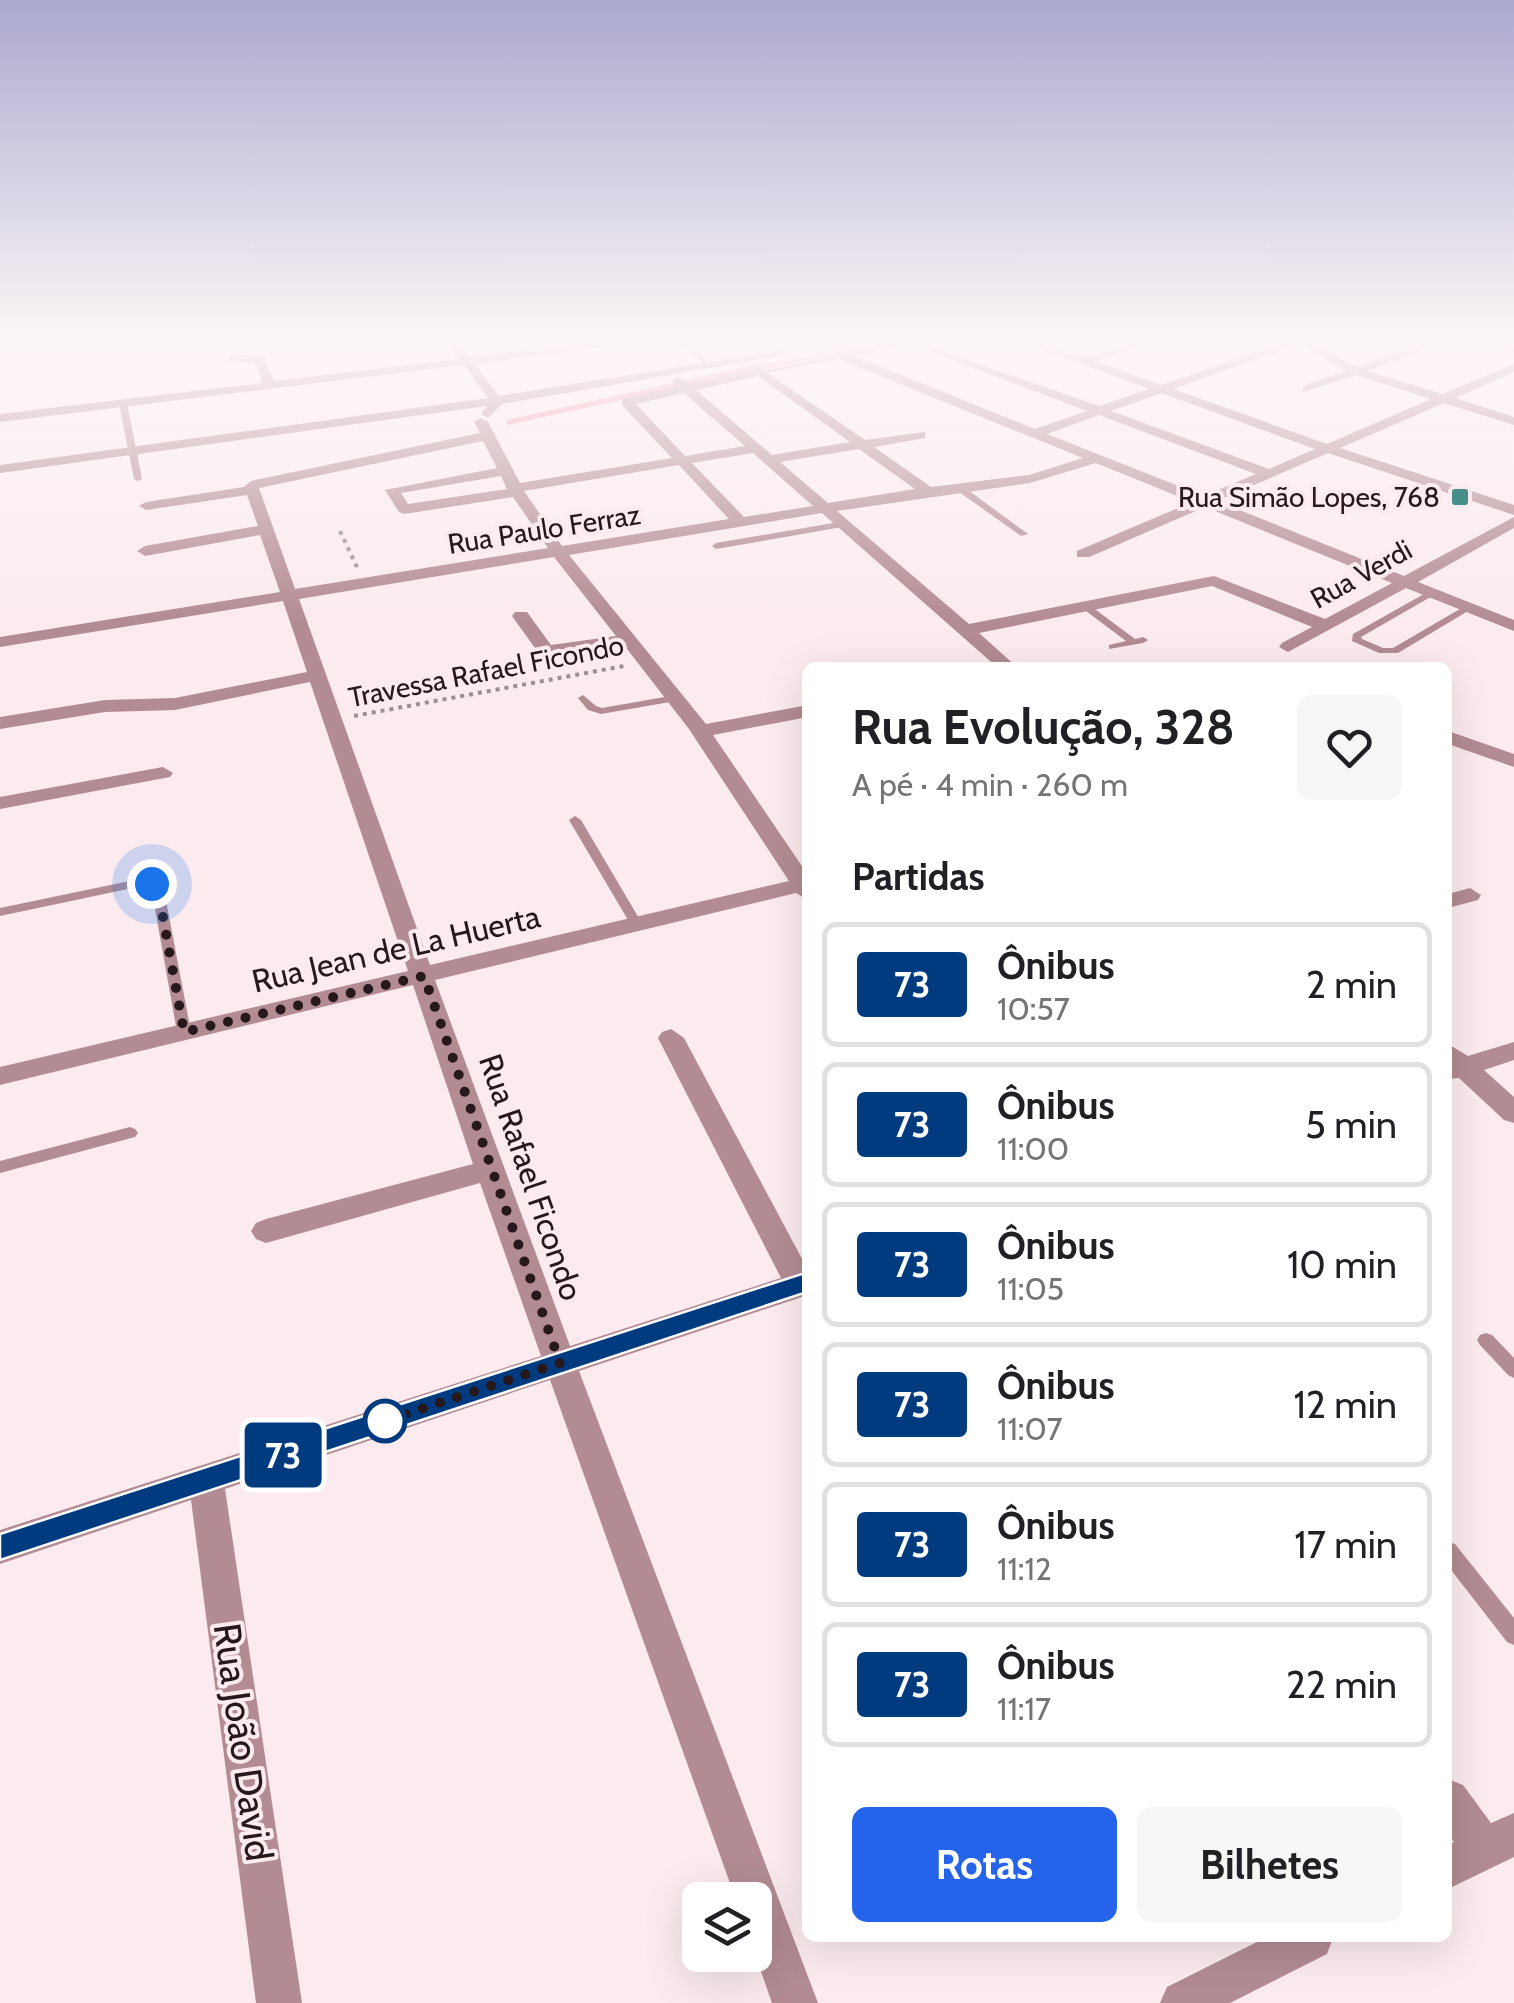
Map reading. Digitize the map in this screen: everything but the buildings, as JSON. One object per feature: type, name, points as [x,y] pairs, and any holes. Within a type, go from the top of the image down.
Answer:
[{"type":"street","points":[[0,468],[274,432]]},
{"type":"street","points":[[146,506],[252,488],[453,432]]},
{"type":"street","points":[[480,432],[558,552],[702,731],[802,881]]},
{"type":"street","points":[[654,432],[741,523]]},
{"type":"street","points":[[739,432],[1002,662]]},
{"type":"street","points":[[844,432],[928,492]]},
{"type":"street","points":[[1029,432],[1514,626]]},
{"type":"street","points":[[1033,434],[1037,432]]},
{"type":"street","points":[[1157,432],[1266,473]]},
{"type":"street","points":[[1283,432],[1514,510]]},
{"type":"street","points":[[1083,554],[1361,432]]},
{"type":"street","points":[[773,459],[920,435]]},
{"type":"street","points":[[503,471],[392,490],[404,509],[758,448]]},
{"type":"street","name":"Rua Paulo Ferraz","points":[[0,642],[958,487],[1030,479],[1094,459]]},
{"type":"street","name":"Rua Rafael Ficondo","points":[[252,488],[490,1170],[795,2003]]},
{"type":"street","name":"Rua Verdi","points":[[1288,647],[1514,522]]},
{"type":"street","points":[[145,550],[266,529]]},
{"type":"street","points":[[965,630],[1214,581],[1326,626]]},
{"type":"street","points":[[520,616],[546,651],[629,639]]},
{"type":"street","points":[[0,723],[105,706],[176,704],[317,675]]},
{"type":"street","points":[[702,731],[802,712]]},
{"type":"street","points":[[1452,738],[1514,761]]},
{"type":"street","points":[[0,803],[164,773]]},
{"type":"street","name":"Rua Jean de La Huerta","points":[[0,1076],[802,888]]},
{"type":"street","points":[[671,1038],[802,1279]]},
{"type":"street","points":[[1453,1064],[1514,1051]]},
{"type":"street","points":[[1453,1064],[1514,1113]]},
{"type":"street","points":[[266,1231],[490,1170]]},
{"type":"street","points":[[0,1547],[802,1284]]},
{"type":"street","name":"Rua João David","points":[[206,1480],[279,2003]]},
{"type":"street","points":[[1452,1806],[1482,1850]]},
{"type":"street","points":[[1183,2003],[1303,1942]]},
{"type":"lane","points":[[130,432],[138,479]]},
{"type":"lane","points":[[958,487],[1024,534]]},
{"type":"lane","points":[[716,546],[845,524]]},
{"type":"lane","points":[[1431,592],[1356,636],[1357,641],[1382,651],[1395,650],[1468,608]]},
{"type":"lane","points":[[1085,606],[1138,641],[1112,647]]},
{"type":"lane","points":[[584,698],[592,708],[601,711],[676,698]]},
{"type":"lane","points":[[575,820],[636,925]]},
{"type":"lane","points":[[0,912],[144,882],[152,884],[158,890],[184,1032]]},
{"type":"lane","points":[[0,1166],[130,1133]]},
{"type":"lane","points":[[1486,1340],[1514,1370]]},
{"type":"lane","points":[[1452,1557],[1514,1635]]},
{"type":"path","points":[[340,530],[365,584]]},
{"type":"path","name":"Travessa Rafael Ficondo","points":[[333,720],[646,662]]},
{"type":"bus line","name":"73","points":[[0,1547],[802,1284]]},
{"type":"place","name":"Rua Simão Lopes, 768","points":[[1460,497]]},
{"type":"route","points":[[152,884],[158,890],[184,1032],[424,976],[560,1363],[385,1421]]}]
